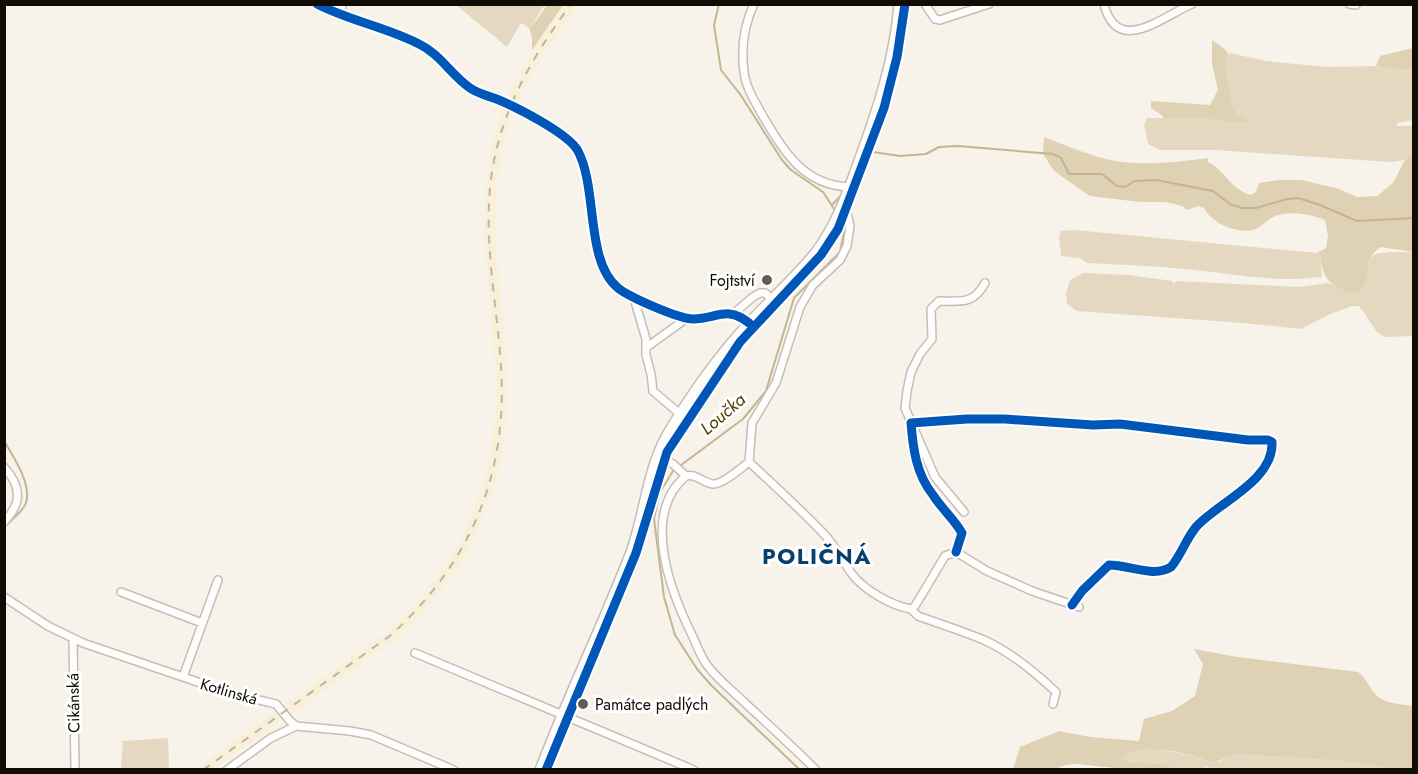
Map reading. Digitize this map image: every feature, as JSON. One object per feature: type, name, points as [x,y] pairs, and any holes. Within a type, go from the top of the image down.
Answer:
[{"type":"main road","points":[[540,770],[630,553],[657,457],[667,436],[721,356],[816,252],[840,210],[885,85],[899,4]]},
{"type":"street","points":[[317,4],[341,16],[429,49],[472,90],[519,110],[570,140],[577,149],[586,176],[603,268],[619,289],[634,298],[687,318],[733,314],[749,323]]},
{"type":"street","points":[[341,16],[342,4]]},
{"type":"street","points":[[754,4],[746,27],[744,44],[744,72],[751,95],[794,163],[825,182],[849,187]]},
{"type":"street","points":[[925,4],[935,19],[940,20],[989,4]]},
{"type":"street","points":[[1104,4],[1112,24],[1131,31],[1146,28],[1192,4]]},
{"type":"street","points":[[1349,4],[1356,5]]},
{"type":"street","points":[[749,462],[752,423],[776,383],[800,307],[813,285],[840,260],[847,246],[850,226],[848,217],[840,210]]},
{"type":"street","points":[[964,512],[935,477],[905,408],[911,372],[920,354],[932,339],[931,309],[939,301],[966,301],[975,297],[985,283]]},
{"type":"street","points":[[733,314],[756,295],[765,293],[772,298]]},
{"type":"street","points":[[634,298],[644,327],[646,355],[651,370],[653,393],[680,414]]},
{"type":"street","points":[[647,347],[687,318]]},
{"type":"street","points":[[911,423],[1005,419],[1093,425],[1120,424],[1272,442],[1269,457],[1260,472],[1239,495],[1196,527],[1171,567],[1164,571],[1156,571],[1109,565],[1082,591],[1075,606],[1032,591],[987,571],[956,552]]},
{"type":"street","points":[[911,423],[913,451],[920,473],[932,495],[956,522],[962,533],[956,552]]},
{"type":"street","points":[[657,457],[673,464],[683,473],[714,484],[721,482],[749,462]]},
{"type":"street","points":[[749,462],[835,546],[854,576],[884,600],[900,608],[911,609],[918,616],[984,640],[998,648],[1056,692],[1053,704]]},
{"type":"street","points":[[4,467],[17,489],[18,502],[13,513],[4,522]]},
{"type":"street","points":[[683,473],[669,496],[663,518],[663,545],[678,607],[706,664],[816,770]]},
{"type":"street","points":[[911,609],[920,601],[945,556],[956,552]]},
{"type":"street","points":[[183,677],[218,580]]},
{"type":"street","points":[[121,592],[202,623]]},
{"type":"street","name":"Kotlinská","points":[[4,597],[48,626],[73,638],[230,693],[276,704],[296,726]]},
{"type":"street","name":"Cikánská","points":[[73,638],[75,767]]},
{"type":"street","points":[[415,653],[694,770]]},
{"type":"street","points":[[227,770],[271,738],[296,726],[371,735],[454,770]]},
{"type":"shaded area","points":[[456,5],[545,5],[529,28],[521,23],[507,47]]},
{"type":"shaded area","points":[[547,5],[563,5],[532,50],[529,28]]},
{"type":"shaded area","points":[[563,5],[578,5],[542,56],[522,91],[507,130],[498,172],[495,235],[507,367],[507,417],[500,465],[493,491],[472,543],[460,565],[430,604],[395,640],[214,769],[194,770],[388,631],[422,597],[450,559],[462,538],[482,488],[489,462],[495,417],[495,368],[484,235],[487,171],[496,127],[512,87],[532,50]]},
{"type":"shaded area","points":[[1212,40],[1228,54],[1225,61],[1233,108],[1237,115],[1247,117],[1248,122],[1246,124],[1199,118],[1163,118],[1151,108],[1151,101],[1210,105],[1218,90],[1212,64]]},
{"type":"shaded area","points":[[1413,48],[1413,71],[1376,66],[1380,56]]},
{"type":"shaded area","points":[[1230,53],[1266,61],[1327,67],[1376,66],[1413,71],[1413,120],[1397,123],[1397,126],[1413,126],[1413,152],[1405,160],[1390,162],[1215,150],[1160,150],[1148,144],[1144,125],[1147,118],[1199,118],[1246,124],[1248,122],[1247,117],[1237,115],[1233,108],[1225,61],[1225,57]]},
{"type":"shaded area","points":[[1044,137],[1115,161],[1162,163],[1208,158],[1208,162],[1220,170],[1233,185],[1251,195],[1256,192],[1259,183],[1302,180],[1339,189],[1357,197],[1377,196],[1393,183],[1405,160],[1413,152],[1413,252],[1381,247],[1370,259],[1365,283],[1362,289],[1355,294],[1334,285],[1323,271],[1320,254],[1317,253],[1326,248],[1328,236],[1325,220],[1290,213],[1275,216],[1260,227],[1247,231],[1233,229],[1219,223],[1204,208],[1198,206],[1187,210],[1182,206],[1166,202],[1140,202],[1090,196],[1054,171],[1043,154]]},
{"type":"shaded area","points":[[1074,230],[1317,253],[1320,254],[1322,277],[1276,279],[1174,268],[1087,263],[1080,258],[1061,256],[1059,236],[1061,231]]},
{"type":"shaded area","points":[[1413,252],[1413,336],[1386,337],[1381,335],[1359,306],[1352,306],[1328,315],[1301,329],[1077,311],[1067,304],[1066,293],[1070,280],[1083,273],[1129,275],[1172,281],[1174,284],[1176,281],[1298,287],[1329,283],[1355,294],[1365,282],[1371,257],[1375,254]]},
{"type":"shaded area","points":[[1194,649],[1237,657],[1358,672],[1380,698],[1413,706],[1413,769],[1388,769],[1344,761],[1235,754],[1213,761],[1184,753],[1145,749],[1128,753],[1124,758],[1130,762],[1162,764],[1182,769],[1125,769],[1076,764],[1056,769],[1013,769],[1020,747],[1059,731],[1090,737],[1139,741],[1144,719],[1172,711],[1195,696],[1203,664]]},
{"type":"shaded area","points":[[168,738],[169,769],[99,769],[121,768],[123,741]]},
{"type":"shaded area","points":[[1157,749],[1191,755],[1208,761],[1220,761],[1235,754],[1344,761],[1388,769],[1222,770],[1206,767],[1190,770],[1160,764],[1136,763],[1124,758],[1130,752]]},
{"type":"waterway","name":"Loučka","points":[[719,4],[714,25],[721,70],[740,94],[782,160],[791,170],[823,192],[836,212]]},
{"type":"waterway","points":[[856,181],[873,152],[900,156],[926,154],[939,147],[958,146],[1053,154],[1061,158],[1069,174],[1102,174],[1117,186],[1125,187],[1135,181],[1156,180],[1213,191],[1230,204],[1242,208],[1256,208],[1298,198],[1357,221],[1414,218]]},
{"type":"waterway","points":[[833,204],[843,193]]},
{"type":"waterway","name":"Loučka","points":[[800,770],[711,685],[697,669],[675,635],[664,597],[654,519],[660,492],[673,471],[743,419],[766,391],[794,298],[840,252],[844,232],[840,220]]},
{"type":"waterway","points":[[4,441],[21,470],[27,495],[23,509],[7,524]]},
{"type":"railway","points":[[203,770],[391,635],[419,607],[442,578],[462,547],[478,514],[490,480],[498,444],[502,407],[501,367],[489,245],[489,196],[492,172],[511,104],[532,63],[571,4]]},
{"type":"cycle path","points":[[317,4],[419,44],[433,53],[470,88],[530,115],[573,144],[584,167],[601,261],[608,276],[618,288],[654,307],[686,318],[728,314],[749,323]]},
{"type":"cycle path","points":[[546,770],[636,553],[667,452],[740,342],[821,255],[838,229],[884,108],[897,57],[905,4]]},
{"type":"cycle path","points":[[956,552],[962,533],[927,487],[919,470],[911,423],[1005,419],[1093,425],[1120,424],[1272,442],[1270,456],[1264,468],[1243,490],[1196,527],[1171,567],[1149,571],[1109,565],[1082,591],[1072,605]]},
{"type":"place","name":"Fojtství","points":[[767,280]]},
{"type":"place","name":"Památce padlých","points":[[583,704]]},
{"type":"district","name":"POLIČNÁ","points":[[817,556]]}]
